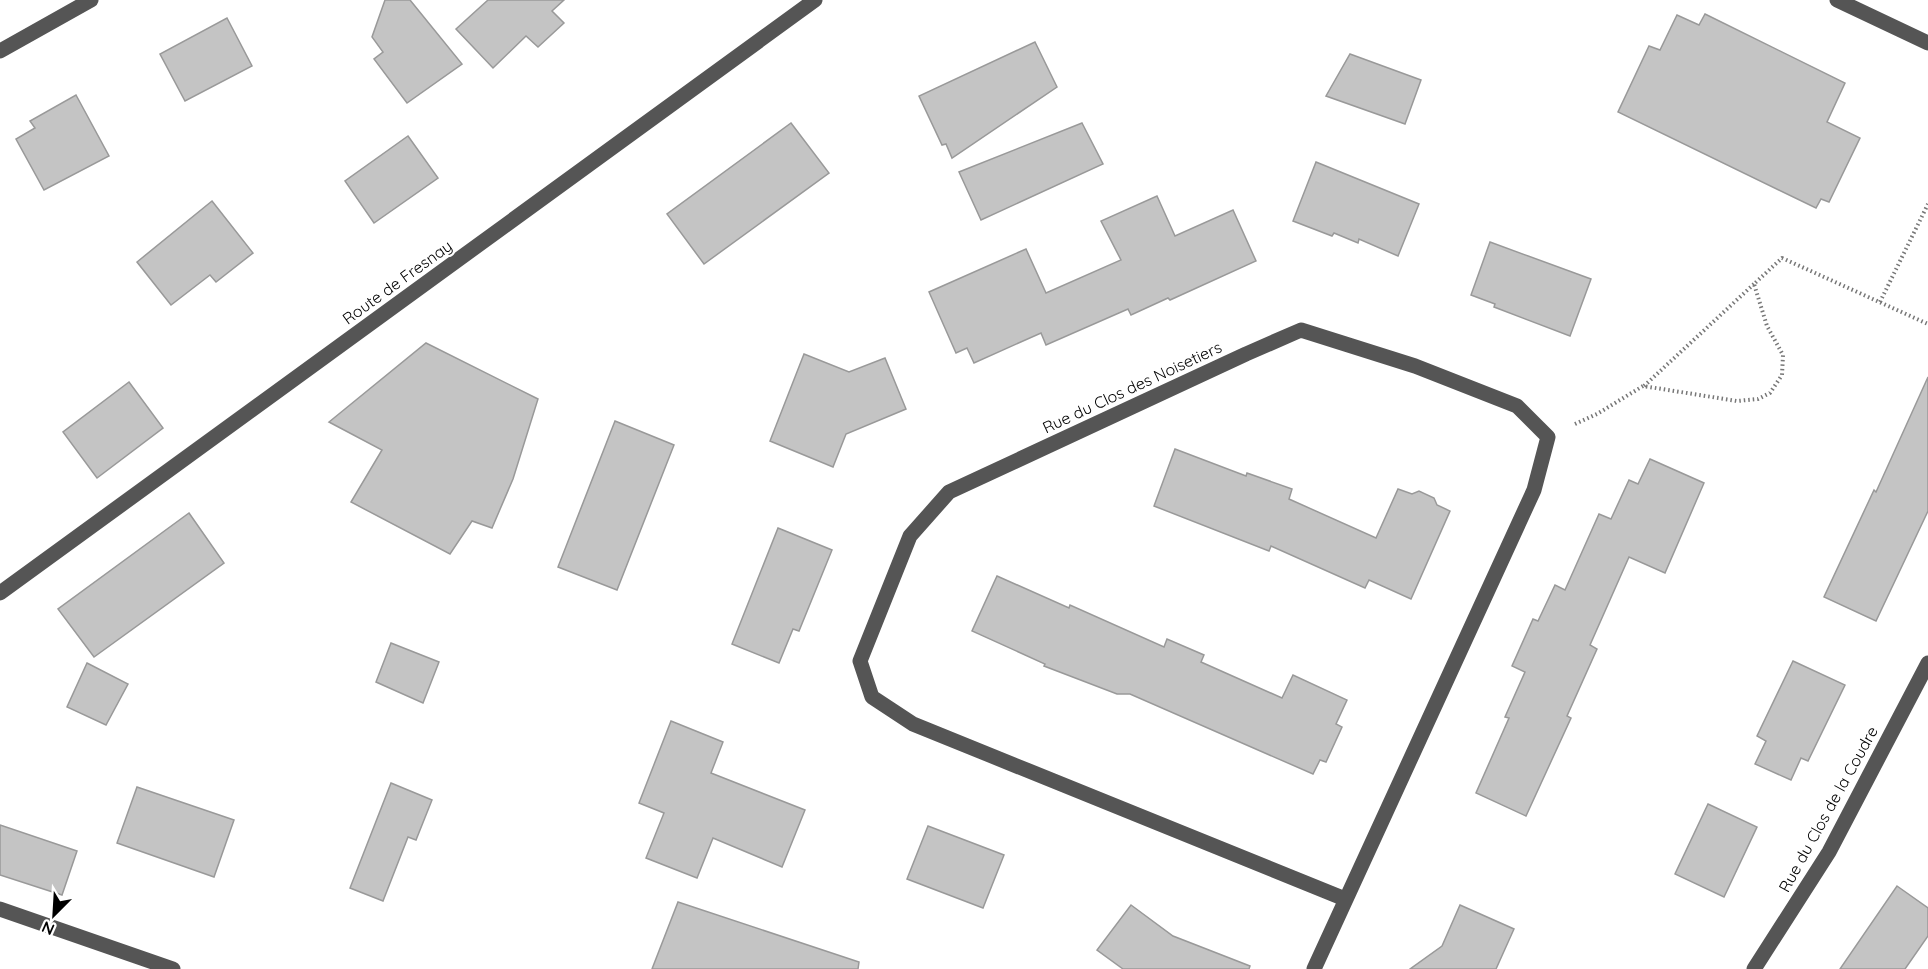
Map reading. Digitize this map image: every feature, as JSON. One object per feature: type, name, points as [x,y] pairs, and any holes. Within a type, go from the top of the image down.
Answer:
[{"type":"street","points":[[0,51],[91,0]]},
{"type":"street","name":"Route de Fresnay","points":[[0,594],[815,0]]},
{"type":"street","points":[[1837,0],[1928,43]]},
{"type":"street","name":"Rue du Clos des Noisetiers","points":[[1345,899],[913,724],[872,697],[860,661],[910,536],[949,492],[1301,330],[1415,366],[1517,406],[1548,437]]},
{"type":"street","points":[[1314,969],[1534,490],[1548,437]]},
{"type":"street","name":"Rue du Clos de la Coudre","points":[[1754,969],[1828,852],[1928,663]]},
{"type":"street","points":[[0,909],[173,969]]},
{"type":"path","points":[[1880,302],[1928,204]]},
{"type":"path","points":[[1548,437],[1597,414],[1643,386],[1782,258],[1928,324]]},
{"type":"path","points":[[1643,386],[1737,401],[1758,399],[1770,393],[1782,375],[1783,355],[1767,326],[1754,284]]},
{"type":"building","points":[[385,0],[410,0],[462,64],[407,103],[374,59],[383,52],[372,37]]},
{"type":"building","points":[[488,0],[564,0],[552,11],[564,23],[538,47],[526,36],[493,68],[456,29]]},
{"type":"building","points":[[1705,14],[1845,83],[1827,122],[1860,138],[1829,202],[1821,199],[1816,208],[1618,112],[1649,46],[1660,50],[1677,15],[1699,25]]},
{"type":"building","points":[[227,18],[252,66],[185,101],[160,54]]},
{"type":"building","points":[[1035,42],[1057,87],[952,158],[946,144],[942,145],[919,96]]},
{"type":"building","points":[[1350,54],[1421,80],[1405,124],[1326,96]]},
{"type":"building","points":[[76,95],[109,156],[44,190],[16,139],[35,128],[30,121]]},
{"type":"building","points":[[791,123],[829,173],[704,264],[667,214]]},
{"type":"building","points":[[1082,123],[1103,164],[981,220],[959,172]]},
{"type":"building","points":[[408,136],[438,178],[374,223],[345,181]]},
{"type":"building","points":[[1316,162],[1419,204],[1398,256],[1359,239],[1358,243],[1334,233],[1332,236],[1293,221]]},
{"type":"building","points":[[1157,196],[1175,236],[1233,210],[1256,261],[1170,300],[1168,298],[1131,315],[1128,309],[1046,345],[1041,333],[974,363],[967,348],[956,353],[929,292],[1026,249],[1046,293],[1121,260],[1101,221]]},
{"type":"building","points":[[212,201],[253,253],[216,282],[210,275],[171,305],[137,262]]},
{"type":"building","points":[[1490,242],[1591,279],[1570,336],[1494,307],[1495,304],[1471,295]]},
{"type":"building","points":[[426,343],[538,399],[513,479],[492,528],[472,521],[450,554],[351,502],[382,450],[329,422]]},
{"type":"building","points":[[804,354],[849,372],[885,358],[906,409],[846,434],[833,467],[770,441]]},
{"type":"building","points":[[1928,377],[1928,511],[1876,621],[1824,597],[1874,490],[1876,492]]},
{"type":"building","points":[[129,382],[163,428],[97,478],[63,432]]},
{"type":"building","points":[[615,421],[674,445],[617,590],[558,567]]},
{"type":"building","points":[[1175,449],[1246,476],[1247,473],[1292,489],[1289,499],[1376,538],[1398,489],[1412,494],[1419,491],[1434,498],[1437,505],[1450,511],[1411,599],[1369,580],[1365,588],[1271,546],[1269,551],[1154,506]]},
{"type":"building","points":[[1650,459],[1704,483],[1665,573],[1629,557],[1590,645],[1597,649],[1567,716],[1571,718],[1526,816],[1476,793],[1509,718],[1505,717],[1525,672],[1512,666],[1533,619],[1538,621],[1555,585],[1565,590],[1599,514],[1611,519],[1629,480],[1638,484]]},
{"type":"building","points":[[189,513],[224,563],[94,657],[58,609]]},
{"type":"building","points":[[778,528],[832,550],[799,631],[793,629],[779,663],[732,644]]},
{"type":"building","points":[[997,576],[1069,608],[1070,605],[1164,647],[1167,639],[1204,655],[1201,662],[1282,698],[1293,675],[1347,700],[1336,724],[1342,727],[1326,762],[1320,760],[1313,774],[1130,694],[1117,694],[1044,666],[1045,664],[972,631]]},
{"type":"building","points":[[391,643],[439,662],[423,703],[376,682]]},
{"type":"building","points":[[1793,661],[1845,685],[1808,761],[1801,758],[1791,780],[1755,764],[1766,741],[1757,736]]},
{"type":"building","points":[[87,663],[128,684],[106,725],[67,707]]},
{"type":"building","points":[[671,721],[723,742],[711,773],[805,810],[782,867],[713,838],[697,878],[646,858],[664,813],[639,803]]},
{"type":"building","points":[[391,783],[432,800],[416,840],[408,837],[383,901],[350,888]]},
{"type":"building","points":[[137,787],[234,820],[214,877],[117,843]]},
{"type":"building","points":[[1708,804],[1757,827],[1724,897],[1675,874]]},
{"type":"building","points":[[0,825],[77,851],[62,895],[0,875]]},
{"type":"building","points":[[928,826],[1004,855],[983,908],[907,879]]},
{"type":"building","points":[[1897,886],[1928,908],[1928,936],[1905,969],[1840,969]]},
{"type":"building","points":[[678,902],[859,962],[858,969],[652,969]]},
{"type":"building","points":[[1131,905],[1173,936],[1250,966],[1249,969],[1123,969],[1097,950]]},
{"type":"building","points":[[1460,905],[1514,929],[1496,969],[1410,969],[1442,946]]}]
